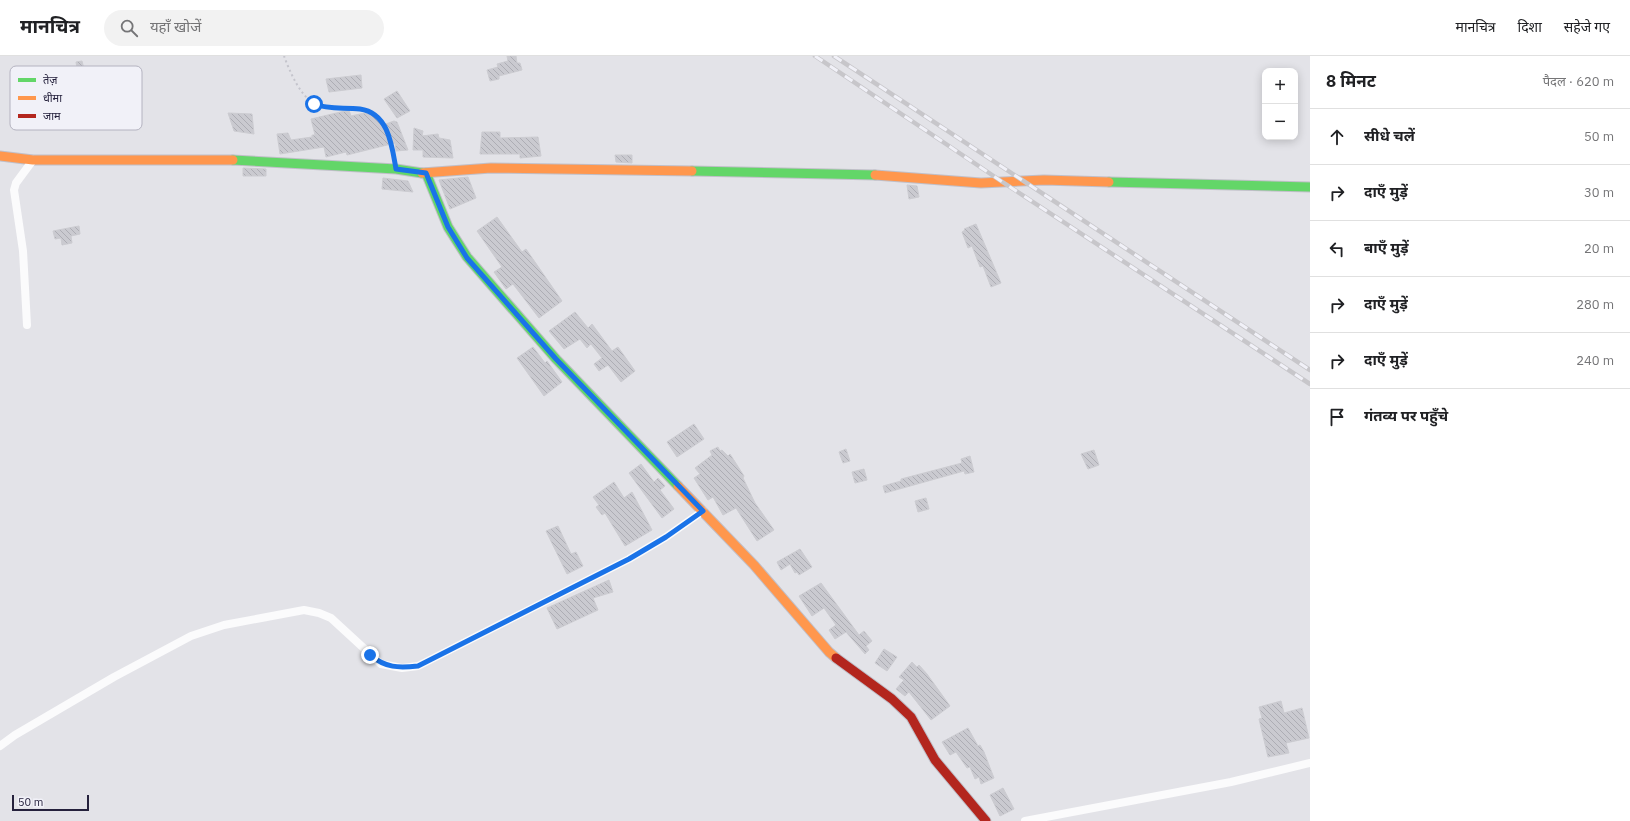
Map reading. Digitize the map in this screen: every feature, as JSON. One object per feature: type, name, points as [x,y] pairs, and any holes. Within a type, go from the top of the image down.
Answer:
[{"type":"street","points":[[0,156],[33,160],[215,159],[396,169],[426,173],[491,168],[755,172],[872,175],[981,184],[1044,180],[1310,187]]},
{"type":"street","points":[[27,325],[23,251],[14,190],[16,183],[33,160]]},
{"type":"street","points":[[426,173],[448,227],[467,258],[556,359],[754,565],[829,652],[844,665],[892,699],[911,717],[935,760],[986,821]]},
{"type":"street","points":[[0,746],[14,735],[108,681],[191,636],[224,625],[304,610],[319,613],[331,618],[381,664],[402,668],[418,666],[629,559],[666,537],[703,511]]},
{"type":"street","points":[[1025,821],[1231,782],[1310,763]]},
{"type":"path","points":[[284,56],[297,83],[306,97],[314,104],[323,108],[362,109],[372,114],[383,123],[392,142],[396,169]]},
{"type":"building","points":[[507,56],[516,56],[517,63],[520,63],[522,70],[499,76],[499,79],[490,81],[487,70],[498,67],[497,64],[508,61]]},
{"type":"building","points":[[82,61],[83,66],[77,66],[76,62]]},
{"type":"building","points":[[361,75],[362,88],[329,92],[326,79]]},
{"type":"building","points":[[397,91],[410,111],[397,118],[384,99]]},
{"type":"building","points":[[349,110],[351,116],[369,112],[377,117],[383,125],[394,121],[397,122],[408,150],[396,151],[395,143],[347,155],[346,152],[326,157],[324,147],[280,154],[277,134],[288,133],[291,140],[312,137],[312,135],[315,135],[311,119]]},
{"type":"building","points":[[228,113],[252,114],[254,134],[234,131]]},
{"type":"building","points":[[414,128],[423,131],[422,136],[438,134],[439,138],[450,140],[453,158],[423,157],[423,150],[413,150]]},
{"type":"building","points":[[482,132],[500,132],[500,138],[538,137],[541,156],[520,158],[520,154],[480,154]]},
{"type":"building","points":[[615,155],[632,155],[632,163],[616,162]]},
{"type":"building","points":[[243,168],[266,169],[266,176],[243,176]]},
{"type":"building","points":[[468,177],[476,198],[450,209],[439,180]]},
{"type":"building","points":[[383,178],[408,181],[413,192],[382,189]]},
{"type":"building","points":[[907,185],[917,186],[919,197],[909,199]]},
{"type":"building","points":[[497,217],[522,252],[526,249],[562,301],[539,318],[513,284],[506,289],[494,272],[502,267],[477,231]]},
{"type":"building","points":[[976,224],[1001,283],[991,287],[983,266],[980,267],[972,246],[968,248],[962,232],[965,230],[964,229]]},
{"type":"building","points":[[79,226],[80,234],[71,236],[72,243],[62,245],[61,238],[55,239],[53,231]]},
{"type":"building","points":[[575,312],[588,328],[592,324],[612,351],[618,347],[635,371],[621,382],[608,365],[599,371],[594,364],[602,358],[591,344],[587,348],[580,339],[564,349],[549,331]]},
{"type":"building","points":[[533,347],[545,363],[547,361],[562,382],[544,396],[517,358]]},
{"type":"building","points":[[694,424],[704,439],[677,457],[667,442]]},
{"type":"building","points":[[718,447],[720,451],[722,450],[728,456],[730,454],[744,476],[743,478],[755,503],[774,530],[757,541],[736,508],[723,515],[713,497],[708,500],[694,478],[700,474],[695,468],[712,455],[710,451]]},
{"type":"building","points":[[846,449],[850,461],[843,463],[839,452]]},
{"type":"building","points":[[1094,450],[1099,465],[1088,469],[1081,454]]},
{"type":"building","points":[[970,456],[974,472],[965,474],[964,471],[885,493],[883,486],[901,481],[901,479],[962,463],[961,459]]},
{"type":"building","points":[[641,464],[654,482],[658,478],[665,486],[660,490],[674,509],[662,518],[629,473]]},
{"type":"building","points":[[864,469],[867,480],[855,483],[852,472]]},
{"type":"building","points":[[614,482],[624,498],[632,492],[652,530],[625,546],[605,513],[602,515],[596,507],[599,505],[593,497]]},
{"type":"building","points":[[926,498],[929,509],[918,512],[915,501]]},
{"type":"building","points":[[558,526],[571,554],[576,552],[583,566],[567,574],[546,531]]},
{"type":"building","points":[[800,549],[812,567],[799,575],[797,572],[795,573],[790,564],[781,570],[777,562]]},
{"type":"building","points":[[609,580],[613,592],[593,598],[598,610],[557,629],[547,608]]},
{"type":"building","points":[[821,583],[859,635],[864,631],[872,641],[866,646],[869,650],[865,654],[846,632],[835,639],[829,630],[836,625],[824,608],[812,616],[799,596]]},
{"type":"building","points":[[884,649],[897,657],[887,671],[875,663]]},
{"type":"building","points":[[912,662],[917,667],[919,665],[927,674],[950,706],[931,720],[909,692],[905,696],[896,689],[904,680],[899,677]]},
{"type":"building","points":[[1281,701],[1284,713],[1302,708],[1309,738],[1286,743],[1289,753],[1268,757],[1259,719],[1262,718],[1259,707]]},
{"type":"building","points":[[968,728],[978,746],[980,745],[984,752],[994,778],[981,784],[979,777],[975,779],[970,767],[967,768],[956,752],[950,755],[942,742]]},
{"type":"building","points":[[1003,788],[1014,809],[1000,816],[990,795]]},
{"type":"railway","points":[[815,56],[1001,181],[1310,384]]},
{"type":"railway","points":[[834,56],[1310,370]]},
{"type":"traffic: fast","points":[[233,160],[396,169],[422,173]]},
{"type":"traffic: fast","points":[[692,171],[875,175]]},
{"type":"traffic: fast","points":[[426,173],[448,227],[467,257],[556,359],[678,486]]},
{"type":"traffic: fast","points":[[1109,182],[1310,187]]},
{"type":"traffic: slow","points":[[0,156],[33,160],[233,160]]},
{"type":"traffic: slow","points":[[422,173],[491,168],[692,171]]},
{"type":"traffic: slow","points":[[875,175],[981,183],[1044,180],[1109,182]]},
{"type":"traffic: slow","points":[[678,486],[754,565],[829,652],[836,658]]},
{"type":"traffic: jam","points":[[836,658],[892,699],[911,717],[935,760],[986,821]]},
{"type":"route","points":[[314,104],[323,108],[362,109],[372,114],[383,123],[392,142],[396,169],[426,173],[448,227],[467,258],[556,359],[703,511],[666,537],[629,559],[568,588],[418,666],[402,668],[381,664],[370,655]]}]
